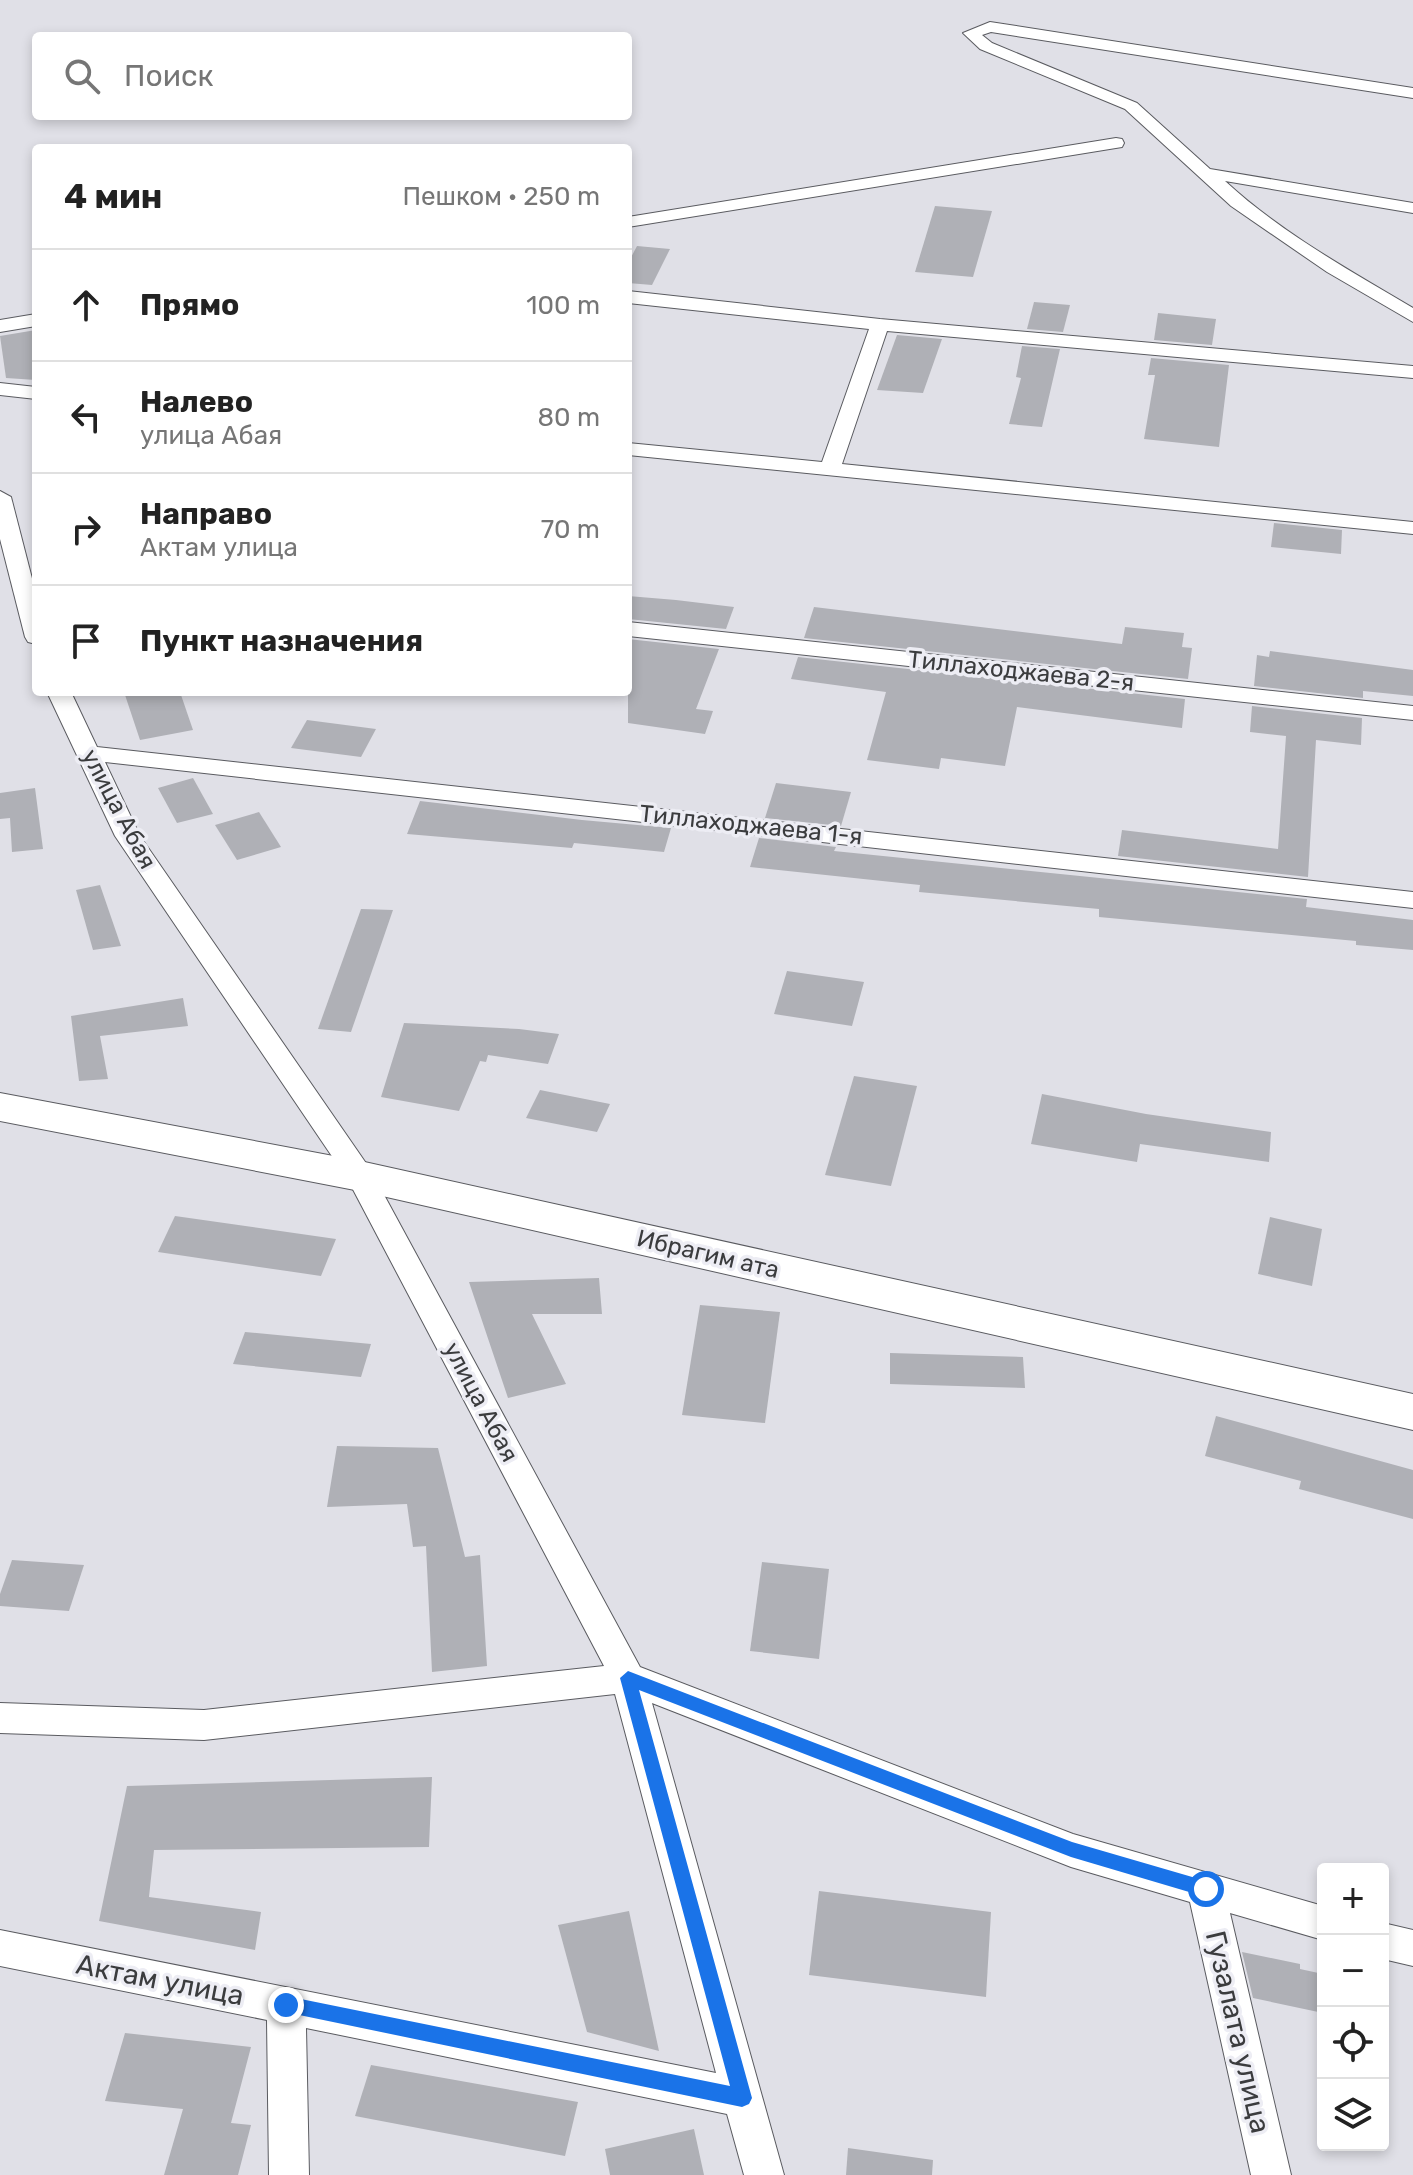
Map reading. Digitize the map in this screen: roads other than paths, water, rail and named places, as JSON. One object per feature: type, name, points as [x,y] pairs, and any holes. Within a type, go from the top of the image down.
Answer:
[{"type":"street","points":[[1413,93],[990,27],[971,33],[986,46],[1131,106],[1237,202],[1321,260],[1413,316]]},
{"type":"street","points":[[632,221],[1116,143]]},
{"type":"street","points":[[1204,173],[1413,208]]},
{"type":"street","points":[[632,297],[880,325],[1413,372]]},
{"type":"street","points":[[0,326],[32,321]]},
{"type":"street","points":[[830,468],[880,325]]},
{"type":"street","points":[[0,389],[32,393]]},
{"type":"street","points":[[632,449],[1413,528]]},
{"type":"street","points":[[0,497],[28,576],[32,606]]},
{"type":"street","name":"Тиллаходжаева 2-я","points":[[632,629],[1413,713]]},
{"type":"street","name":"улица Абая","points":[[61,696],[128,836],[360,1176],[628,1678],[764,2175]]},
{"type":"street","name":"Тиллаходжаева 1-я","points":[[88,753],[1413,900]]},
{"type":"street","name":"Ибрагим ата","points":[[0,1107],[360,1176],[1413,1412]]},
{"type":"street","points":[[0,1718],[204,1725],[628,1678],[1071,1850],[1317,1921]]},
{"type":"street","name":"Гузалата улица","points":[[1206,1889],[1271,2175]]},
{"type":"street","points":[[1389,1942],[1413,1948]]},
{"type":"street","name":"Актам улица","points":[[0,1948],[742,2098]]},
{"type":"street","points":[[286,2005],[289,2175]]}]
